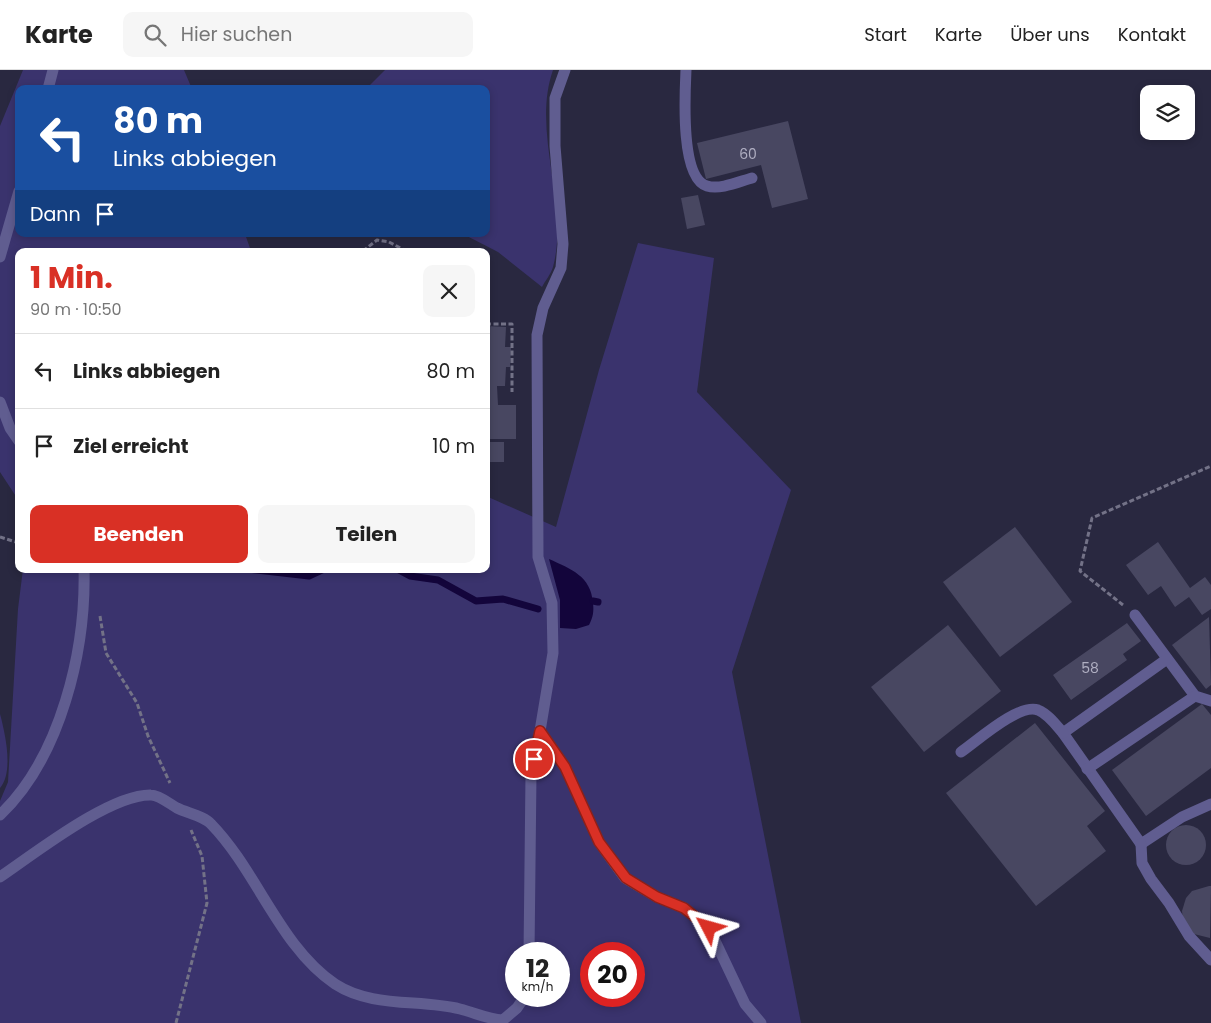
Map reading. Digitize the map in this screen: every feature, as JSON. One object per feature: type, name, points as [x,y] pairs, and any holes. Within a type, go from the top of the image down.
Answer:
[{"type":"lane","points":[[49,85],[53,70]]},
{"type":"lane","points":[[529,942],[531,774],[553,653],[552,603],[538,558],[537,335],[543,308],[561,268],[563,244],[555,146],[555,98],[565,70]]},
{"type":"lane","points":[[686,70],[686,137],[688,154],[696,178],[705,186],[717,187],[752,178]]},
{"type":"lane","points":[[0,257],[15,205]]},
{"type":"lane","points":[[0,402],[10,428],[15,435]]},
{"type":"lane","points":[[0,815],[11,805],[46,753],[66,698],[80,634],[84,573]]},
{"type":"lane","points":[[1135,615],[1195,696],[1211,702]]},
{"type":"lane","points":[[1063,733],[1168,659]]},
{"type":"lane","points":[[1087,768],[1195,696]]},
{"type":"lane","points":[[962,752],[1012,715],[1036,709],[1043,713],[1063,733],[1140,844],[1142,863],[1151,879],[1169,903],[1189,936],[1211,960]]},
{"type":"lane","points":[[540,731],[565,767],[599,842],[609,856],[626,878],[657,897],[684,908],[709,928],[722,960],[745,1004],[761,1023]]},
{"type":"lane","points":[[0,878],[46,845],[95,815],[128,798],[152,794],[182,811],[210,822],[305,959],[336,984],[361,996],[460,1009],[488,1019],[504,1020],[518,1007]]},
{"type":"lane","points":[[1140,844],[1182,817],[1211,804]]},
{"type":"path","points":[[367,248],[377,240],[389,242],[400,248]]},
{"type":"path","points":[[490,324],[512,324],[512,392]]},
{"type":"path","points":[[1135,615],[1080,571],[1092,518],[1211,466]]},
{"type":"path","points":[[0,537],[15,542]]},
{"type":"path","points":[[100,613],[106,653],[137,703],[148,736],[202,856],[207,903],[176,1023]]},
{"type":"shaded area","points":[[23,70],[184,70],[190,85],[17,85]]},
{"type":"shaded area","points":[[385,70],[553,70],[547,94],[546,118],[555,194],[557,243],[553,267],[542,287],[498,252],[469,237],[490,237],[490,85],[370,85]]},
{"type":"shaded area","points":[[15,89],[15,237],[246,237],[250,248],[15,248],[15,495],[0,472],[0,126]]},
{"type":"shaded area","points":[[638,243],[714,258],[697,392],[791,490],[732,672],[801,1023],[0,1023],[0,801],[8,782],[18,609],[22,573],[490,573],[490,498],[556,527],[599,370]]},
{"type":"shaded area","points":[[549,559],[572,570],[588,586],[593,603],[592,617],[589,625],[576,629],[560,628],[560,600]]},
{"type":"shaded area","points":[[0,714],[6,742],[7,772],[0,788]]},
{"type":"building","points":[[788,121],[808,199],[772,208],[761,165],[706,179],[697,143]]},
{"type":"building","points":[[698,195],[705,225],[687,229],[681,198]]},
{"type":"building","points":[[490,326],[506,327],[505,347],[511,347],[510,367],[506,367],[505,386],[497,386],[498,405],[516,405],[516,439],[490,439]]},
{"type":"building","points":[[490,442],[504,442],[504,462],[490,462]]},
{"type":"building","points":[[1015,527],[1072,602],[1000,657],[943,582]]},
{"type":"building","points":[[1158,542],[1190,588],[1205,577],[1211,585],[1211,609],[1202,615],[1189,597],[1175,607],[1161,586],[1148,595],[1126,565]]},
{"type":"building","points":[[1209,617],[1211,685],[1206,689],[1172,645]]},
{"type":"building","points":[[1127,623],[1141,641],[1123,654],[1127,660],[1071,700],[1053,675]]},
{"type":"building","points":[[948,625],[1001,691],[924,752],[871,687]]},
{"type":"building","points":[[1202,704],[1211,715],[1211,768],[1146,816],[1112,770]]},
{"type":"building","points":[[1035,723],[1105,811],[1087,826],[1106,851],[1036,906],[946,793]]},
{"type":"building","points":[[1186,825],[1200,831],[1206,845],[1200,859],[1186,865],[1172,859],[1166,845],[1172,831]]},
{"type":"building","points":[[1211,886],[1210,938],[1194,934],[1183,920],[1182,911],[1186,898],[1192,891]]},
{"type":"waterway","points":[[283,573],[309,576],[315,573]]},
{"type":"waterway","points":[[404,573],[410,576],[438,580],[476,601],[503,599],[538,609]]},
{"type":"waterway","points":[[593,601],[598,602]]},
{"type":"route","points":[[534,759],[540,731],[565,767],[599,842],[626,878],[657,897],[684,908],[709,928]]}]
